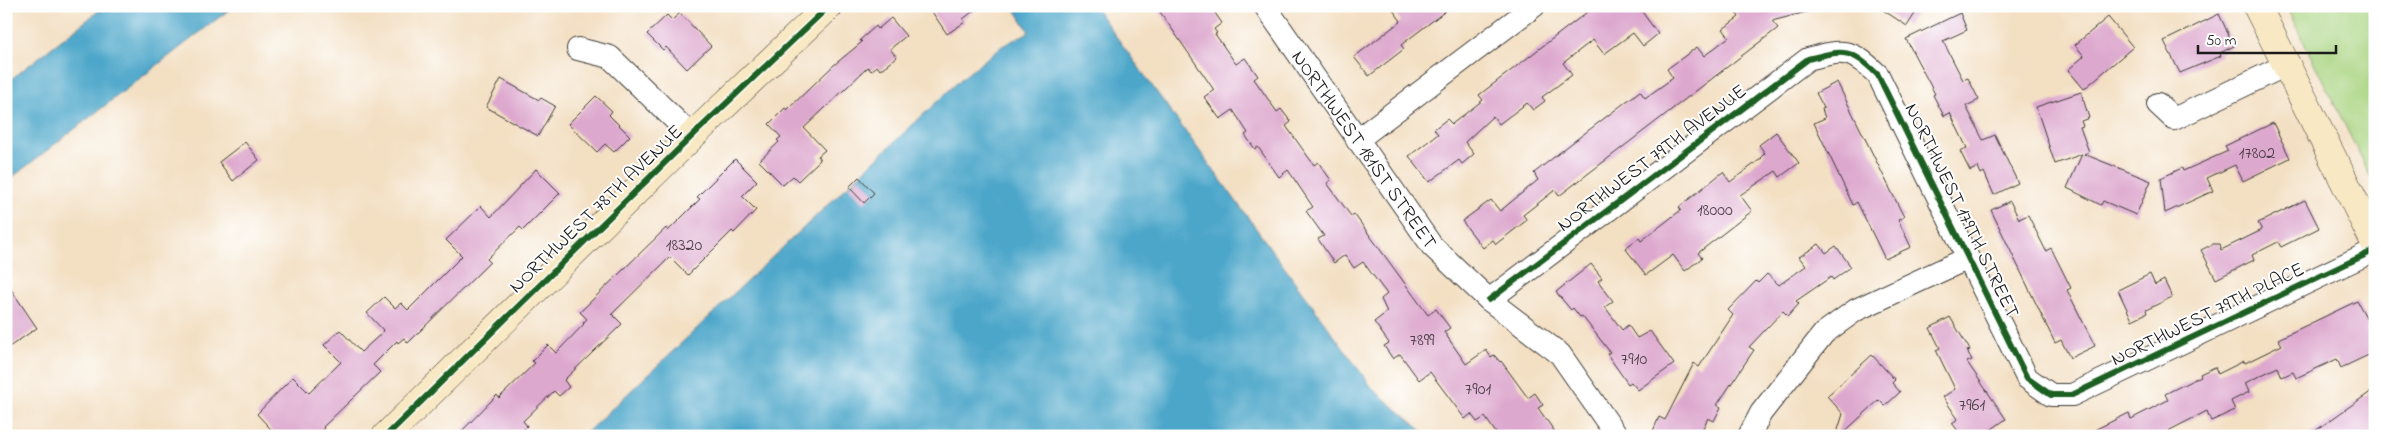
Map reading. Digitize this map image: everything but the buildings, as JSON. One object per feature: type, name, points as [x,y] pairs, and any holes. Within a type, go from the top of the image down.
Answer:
[{"type":"street","name":"NORTHWEST 78TH AVENUE","points":[[386,436],[692,136],[829,6]]},
{"type":"street","name":"NORTHWEST 181ST STREET","points":[[1265,6],[1432,246],[1489,300],[1560,354],[1617,436]]},
{"type":"street","points":[[1357,140],[1534,6]]},
{"type":"street","points":[[2257,6],[2375,243]]},
{"type":"street","points":[[578,49],[610,57],[692,136]]},
{"type":"street","name":"NORTHWEST 179TH STREET","points":[[1838,51],[1859,57],[1878,75],[2027,378],[2050,395]]},
{"type":"street","name":"NORTHWEST 79TH AVENUE","points":[[1489,300],[1808,59],[1838,51]]},
{"type":"street","points":[[2158,104],[2174,119],[2286,65]]},
{"type":"street","name":"NORTHWEST 79TH PLACE","points":[[2050,395],[2072,395],[2375,250]]},
{"type":"street","points":[[1749,436],[1760,413],[1824,333],[1856,310],[1968,258]]},
{"type":"green space","points":[[2286,6],[2375,6],[2375,186]]},
{"type":"water","points":[[105,6],[234,6],[6,182],[6,83]]},
{"type":"water","points":[[1013,6],[1094,6],[1373,389],[1428,436],[583,436],[961,79],[1002,46],[1029,32]]},
{"type":"cycle path","points":[[386,436],[692,136],[829,6]]},
{"type":"cycle path","points":[[1489,300],[1808,59],[1839,53],[1854,56],[1878,75],[2027,378],[2051,395],[2072,395],[2375,250]]}]
